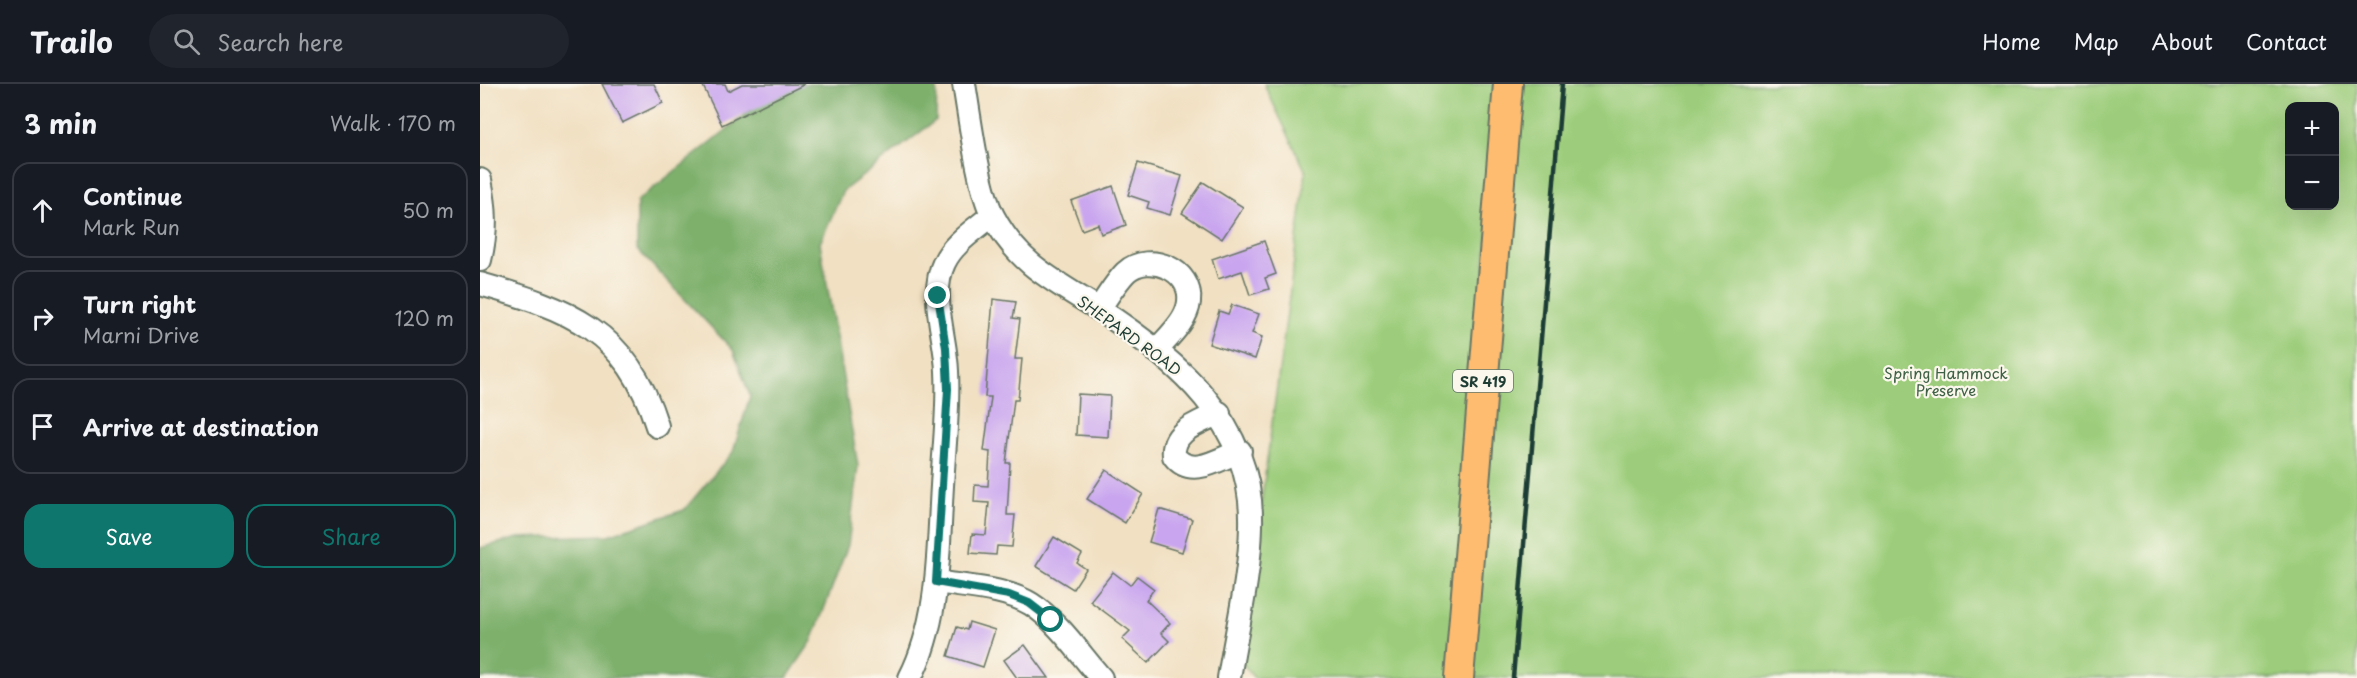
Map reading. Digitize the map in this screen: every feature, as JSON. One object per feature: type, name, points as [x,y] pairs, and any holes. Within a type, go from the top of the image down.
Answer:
[{"type":"main road","name":"SR 419","points":[[1459,678],[1508,84]]},
{"type":"street","name":"SHEPARD ROAD","points":[[964,84],[981,174],[992,215],[1013,247],[1038,272],[1099,309],[1156,351],[1194,383],[1219,413],[1240,451],[1248,484],[1251,525],[1229,678]]},
{"type":"street","points":[[480,180],[487,210],[486,237],[480,260]]},
{"type":"street","points":[[910,678],[928,631],[936,582],[948,389],[946,348],[938,296],[939,278],[944,262],[957,246],[992,215]]},
{"type":"street","points":[[1099,309],[1127,271],[1145,263],[1162,264],[1179,273],[1188,288],[1185,318],[1156,351]]},
{"type":"street","points":[[480,284],[542,301],[578,318],[607,340],[632,369],[648,398],[657,426]]},
{"type":"street","points":[[1219,413],[1182,432],[1175,440],[1173,456],[1188,468],[1198,468],[1240,451]]},
{"type":"street","points":[[936,582],[1009,595],[1029,603],[1051,620],[1101,678]]},
{"type":"green space","points":[[784,84],[937,84],[936,120],[843,191],[820,243],[858,466],[848,545],[812,641],[787,678],[480,678],[480,548],[518,538],[608,535],[684,510],[733,452],[750,396],[733,350],[637,249],[637,201]]},
{"type":"green space","points":[[1264,84],[1500,84],[1451,678],[1254,678],[1240,660],[1306,172]]},
{"type":"green space","name":"Spring Hammock Preserve","points":[[1516,84],[2357,84],[2357,678],[1467,678]]},
{"type":"building","points":[[602,84],[654,84],[663,103],[622,123]]},
{"type":"building","points":[[702,84],[725,84],[728,91],[742,84],[805,84],[722,125]]},
{"type":"building","points":[[1138,163],[1182,176],[1170,215],[1147,208],[1149,202],[1128,195]]},
{"type":"building","points":[[1203,182],[1243,207],[1222,239],[1182,213]]},
{"type":"building","points":[[1113,186],[1126,225],[1101,234],[1098,224],[1082,230],[1071,201]]},
{"type":"building","points":[[1264,241],[1276,274],[1265,278],[1269,289],[1250,295],[1242,271],[1218,279],[1212,259]]},
{"type":"building","points":[[993,299],[1016,302],[1013,318],[1020,319],[1015,359],[1022,359],[1018,400],[1014,400],[1006,463],[1010,463],[1007,515],[1015,515],[1012,547],[997,546],[996,555],[970,553],[972,534],[986,535],[989,503],[974,502],[975,485],[988,486],[990,452],[984,451],[991,397],[985,397]]},
{"type":"building","points":[[1232,305],[1259,314],[1252,333],[1262,337],[1255,359],[1209,344],[1219,311],[1228,314]]},
{"type":"building","points":[[1078,394],[1110,396],[1108,437],[1076,435]]},
{"type":"building","points":[[1106,470],[1143,494],[1125,523],[1087,499]]},
{"type":"building","points":[[1159,509],[1192,519],[1182,552],[1149,542]]},
{"type":"building","points":[[1054,537],[1082,554],[1077,563],[1086,569],[1073,589],[1036,566]]},
{"type":"building","points":[[1113,572],[1130,585],[1137,576],[1154,589],[1146,600],[1170,623],[1161,633],[1169,641],[1148,663],[1122,639],[1130,631],[1090,601]]},
{"type":"building","points":[[969,622],[995,630],[983,667],[948,656],[957,627],[967,630]]},
{"type":"building","points":[[1025,645],[1049,678],[1017,678],[1004,660]]},
{"type":"railway","points":[[1513,678],[1562,84]]},
{"type":"route","points":[[938,296],[946,348],[948,389],[936,582],[1009,595],[1029,603],[1051,620]]}]
